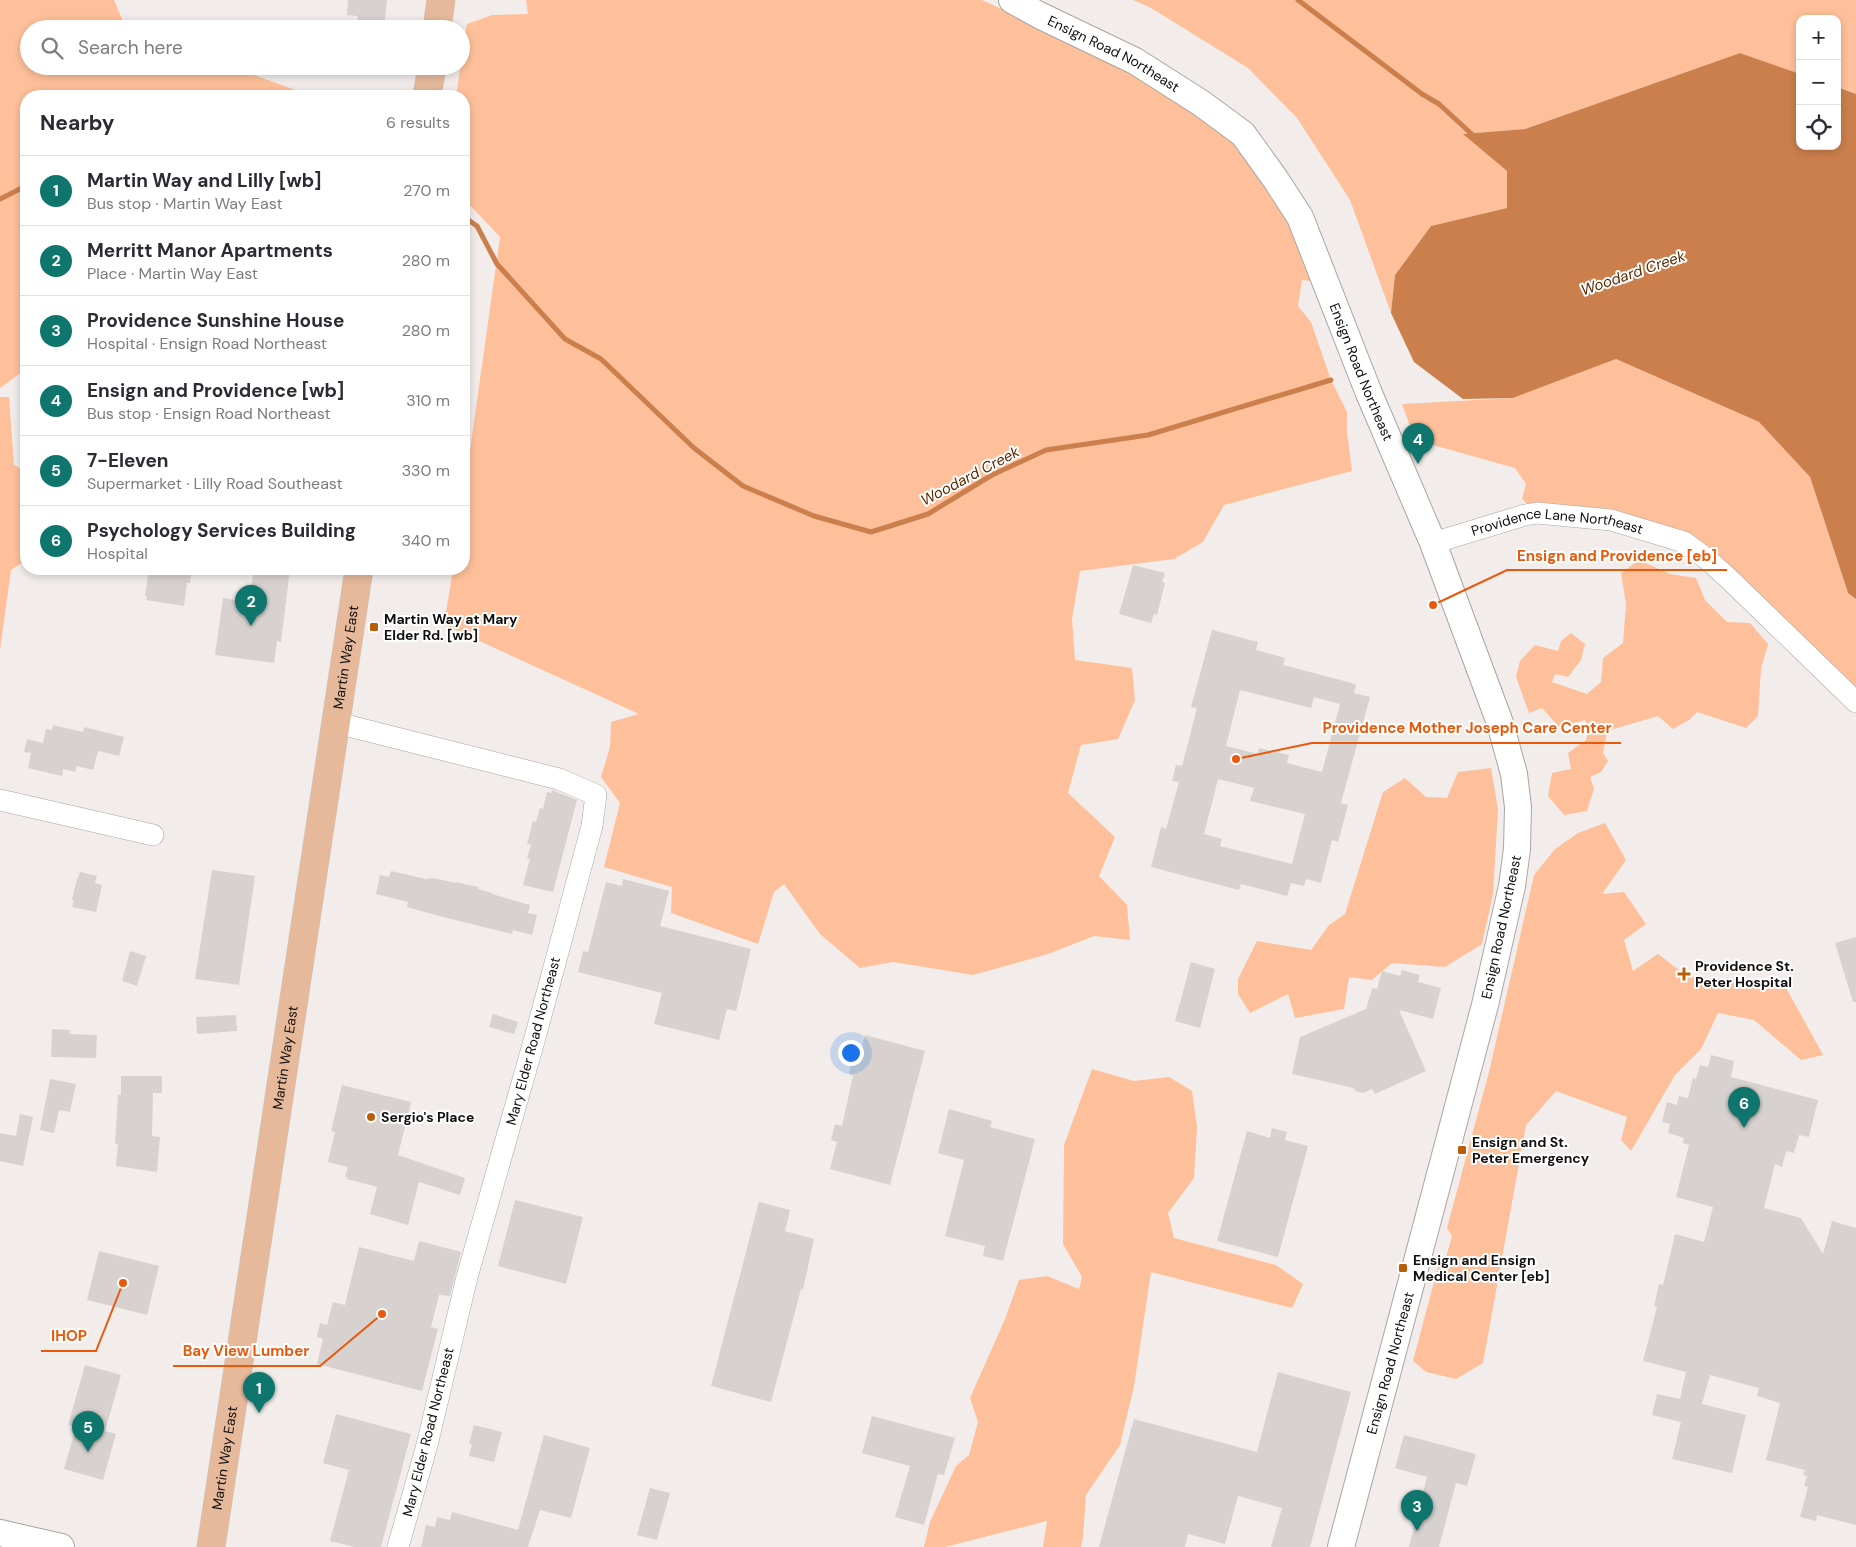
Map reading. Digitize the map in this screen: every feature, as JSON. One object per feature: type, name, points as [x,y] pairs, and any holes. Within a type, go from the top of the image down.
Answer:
[{"type":"main road","points":[[438,20],[441,0]]},
{"type":"main road","points":[[428,90],[430,75]]},
{"type":"main road","name":"Martin Way East","points":[[211,1547],[358,575]]},
{"type":"street","name":"Ensign Road Northeast","points":[[1012,0],[1135,61],[1244,134],[1300,217],[1368,391],[1433,543],[1502,732],[1514,774],[1518,807],[1517,849],[1512,886],[1485,1005],[1341,1547]]},
{"type":"street","name":"Providence Lane Northeast","points":[[1433,543],[1537,513],[1611,520],[1684,542],[1727,577],[1856,702]]},
{"type":"street","name":"Mary Elder Road Northeast","points":[[337,722],[559,779],[596,795],[592,826],[536,1034],[467,1277],[427,1445],[398,1547]]},
{"type":"street","points":[[0,800],[153,835]]},
{"type":"street","points":[[0,1533],[61,1547]]},
{"type":"shaded area","points":[[0,0],[114,0],[123,20],[20,20],[20,75],[254,75],[295,90],[20,90],[20,373],[0,388]]},
{"type":"shaded area","points":[[526,0],[982,0],[1135,70],[1234,137],[1289,210],[1320,282],[1302,280],[1298,306],[1311,322],[1331,380],[1347,412],[1347,432],[1352,471],[1224,505],[1203,542],[1174,559],[1080,571],[1072,619],[1075,660],[1132,668],[1135,700],[1118,739],[1081,745],[1068,793],[1115,837],[1099,876],[1127,905],[1130,940],[1094,936],[1048,954],[973,975],[893,962],[860,968],[820,934],[784,884],[774,892],[758,944],[671,913],[672,887],[604,867],[620,803],[601,777],[610,747],[611,722],[639,714],[444,625],[452,575],[470,575],[470,450],[500,237],[470,205],[470,90],[457,90],[459,75],[470,75],[470,23],[492,15],[528,14]]},
{"type":"shaded area","points":[[1133,0],[1856,0],[1856,94],[1841,88],[1841,15],[1796,15],[1796,73],[1740,53],[1525,129],[1464,134],[1507,171],[1507,208],[1431,226],[1395,275],[1391,313],[1350,200],[1297,118],[1248,68],[1151,8]]},
{"type":"shaded area","points":[[1616,359],[1759,422],[1810,477],[1848,593],[1856,599],[1856,702],[1684,542],[1537,513],[1522,499],[1526,484],[1515,468],[1415,440],[1402,404],[1513,398]]},
{"type":"shaded area","points":[[0,397],[9,397],[14,465],[20,468],[20,564],[11,570],[0,650]]},
{"type":"shaded area","points":[[1639,560],[1670,574],[1696,578],[1705,600],[1727,622],[1750,623],[1768,644],[1761,669],[1758,716],[1746,728],[1697,712],[1689,720],[1673,729],[1658,716],[1607,731],[1603,753],[1608,761],[1601,772],[1590,777],[1594,789],[1587,811],[1564,815],[1548,796],[1552,773],[1571,769],[1568,753],[1586,740],[1589,729],[1585,720],[1559,727],[1542,708],[1529,713],[1516,677],[1520,661],[1535,645],[1558,651],[1561,641],[1571,633],[1585,644],[1581,660],[1568,677],[1555,674],[1552,682],[1587,694],[1601,682],[1603,658],[1623,643],[1626,604],[1621,573]]},
{"type":"shaded area","points":[[1491,768],[1498,809],[1493,894],[1482,944],[1445,967],[1392,963],[1372,980],[1349,977],[1344,1009],[1295,1018],[1288,994],[1250,1013],[1238,994],[1238,979],[1257,941],[1311,950],[1329,925],[1345,914],[1383,792],[1405,778],[1426,797],[1447,798],[1458,772]]},
{"type":"shaded area","points":[[1605,823],[1626,860],[1602,894],[1624,892],[1646,924],[1624,940],[1633,971],[1658,954],[1687,976],[1784,984],[1823,1055],[1801,1060],[1754,1020],[1718,1013],[1701,1049],[1675,1075],[1631,1151],[1621,1140],[1627,1117],[1556,1091],[1526,1125],[1483,1363],[1456,1379],[1426,1372],[1413,1361],[1438,1267],[1445,1261],[1452,1236],[1447,1228],[1489,1072],[1534,875],[1555,849],[1578,833]]},
{"type":"shaded area","points":[[1092,1069],[1134,1081],[1169,1077],[1192,1091],[1197,1127],[1194,1178],[1168,1213],[1174,1238],[1276,1265],[1303,1284],[1292,1308],[1151,1272],[1134,1386],[1120,1445],[1086,1495],[1081,1547],[1043,1547],[1047,1521],[945,1547],[924,1547],[930,1522],[956,1466],[969,1455],[978,1422],[970,1398],[1005,1319],[1019,1280],[1047,1276],[1079,1289],[1082,1277],[1063,1244],[1064,1145]]},
{"type":"water","points":[[1740,53],[1796,73],[1796,150],[1841,150],[1841,88],[1856,94],[1856,599],[1848,593],[1810,477],[1759,422],[1616,359],[1513,398],[1463,399],[1414,362],[1391,313],[1395,275],[1431,226],[1507,208],[1507,171],[1463,134],[1525,129]]},
{"type":"building","points":[[348,0],[387,0],[385,20],[357,20],[358,16],[347,15]]},
{"type":"building","points":[[1133,565],[1165,573],[1162,582],[1165,583],[1157,615],[1154,614],[1151,623],[1119,614]]},
{"type":"building","points":[[148,575],[191,575],[190,583],[187,583],[184,606],[146,600],[147,597],[145,596]]},
{"type":"building","points":[[253,575],[289,575],[281,642],[277,641],[274,663],[215,655],[223,598],[249,602]]},
{"type":"building","points":[[1212,630],[1258,642],[1256,650],[1285,658],[1283,665],[1352,683],[1356,685],[1354,693],[1370,697],[1341,803],[1348,805],[1338,842],[1332,840],[1321,883],[1306,879],[1304,886],[1291,883],[1287,896],[1241,884],[1239,890],[1151,867],[1161,827],[1166,829],[1179,782],[1172,781],[1176,765],[1182,766],[1197,708],[1191,707]],"holes":[[[1240,690],[1311,708],[1314,697],[1340,704],[1322,772],[1287,763],[1289,755],[1259,748],[1258,754],[1226,746]],[[1218,779],[1254,788],[1250,801],[1305,814],[1292,864],[1220,846],[1222,839],[1204,834]]]},
{"type":"building","points":[[53,725],[83,732],[84,727],[124,737],[119,756],[98,751],[93,770],[77,766],[75,772],[63,769],[62,776],[28,768],[31,753],[24,752],[27,739],[43,743],[46,729],[52,730]]},
{"type":"building","points":[[552,790],[577,800],[553,892],[523,885],[530,859],[527,858],[531,845],[527,844],[533,821],[536,822],[540,808],[543,809],[547,792],[552,793]]},
{"type":"building","points":[[212,870],[255,876],[239,985],[195,979]]},
{"type":"building","points":[[391,871],[426,879],[433,878],[478,887],[478,889],[492,894],[530,905],[528,913],[537,915],[532,935],[513,930],[512,934],[439,916],[407,907],[408,902],[376,894],[380,875],[389,877]]},
{"type":"building","points":[[80,872],[97,876],[95,883],[102,885],[96,912],[72,907],[77,878]]},
{"type":"building","points":[[623,879],[669,891],[660,926],[751,949],[736,1011],[727,1009],[719,1040],[654,1024],[662,993],[578,972],[583,951],[588,952],[606,882],[622,886]]},
{"type":"building","points":[[1856,937],[1856,1002],[1853,1002],[1835,943]]},
{"type":"building","points":[[130,951],[146,956],[137,986],[122,981]]},
{"type":"building","points":[[1191,962],[1215,969],[1200,1028],[1175,1021]]},
{"type":"building","points":[[1402,970],[1420,975],[1418,982],[1441,988],[1433,1019],[1399,1010],[1426,1071],[1375,1094],[1372,1089],[1363,1093],[1355,1091],[1354,1088],[1292,1074],[1300,1037],[1366,1009],[1372,988],[1377,989],[1382,971],[1400,976]]},
{"type":"building","points":[[493,1014],[518,1022],[514,1034],[489,1027]]},
{"type":"building","points":[[236,1015],[237,1031],[197,1034],[196,1017]]},
{"type":"building","points":[[52,1029],[70,1030],[70,1034],[97,1035],[96,1058],[51,1057]]},
{"type":"building","points":[[865,1035],[925,1051],[890,1185],[830,1169],[837,1142],[831,1140],[835,1124],[842,1126],[853,1076],[849,1074],[852,1060],[858,1062]]},
{"type":"building","points":[[1711,1055],[1734,1061],[1731,1077],[1818,1100],[1809,1137],[1799,1135],[1794,1153],[1786,1151],[1782,1167],[1775,1164],[1764,1208],[1801,1218],[1823,1254],[1832,1221],[1856,1228],[1856,1525],[1817,1515],[1816,1521],[1800,1517],[1808,1487],[1804,1486],[1807,1476],[1803,1475],[1805,1470],[1766,1460],[1780,1403],[1757,1396],[1759,1388],[1710,1375],[1702,1404],[1746,1415],[1732,1473],[1672,1459],[1681,1422],[1652,1415],[1657,1394],[1680,1399],[1686,1372],[1643,1361],[1657,1307],[1654,1306],[1659,1284],[1663,1285],[1675,1234],[1704,1242],[1713,1207],[1676,1197],[1689,1145],[1683,1143],[1684,1138],[1668,1133],[1670,1124],[1662,1122],[1667,1102],[1677,1105],[1679,1096],[1688,1098],[1693,1078],[1696,1079],[1700,1065],[1708,1067]]},
{"type":"building","points":[[121,1076],[162,1076],[162,1093],[153,1093],[152,1136],[160,1137],[157,1172],[116,1166],[118,1144],[115,1144],[118,1095],[121,1095]]},
{"type":"building","points":[[50,1079],[76,1084],[70,1112],[59,1110],[54,1133],[40,1130]]},
{"type":"building","points":[[342,1085],[411,1102],[398,1155],[465,1178],[460,1195],[419,1182],[408,1225],[370,1214],[377,1187],[347,1179],[348,1177],[345,1177],[348,1167],[328,1162],[335,1132],[331,1131]]},
{"type":"building","points":[[949,1109],[992,1121],[990,1127],[1035,1139],[1003,1261],[983,1256],[985,1246],[945,1236],[964,1160],[938,1153]]},
{"type":"building","points":[[20,1114],[33,1117],[23,1166],[0,1161],[0,1133],[16,1136]]},
{"type":"building","points":[[1272,1128],[1287,1132],[1285,1140],[1308,1146],[1278,1257],[1217,1241],[1247,1131],[1270,1138]]},
{"type":"building","points":[[515,1200],[583,1217],[566,1284],[498,1266]]},
{"type":"building","points":[[759,1202],[790,1210],[785,1231],[814,1239],[803,1290],[801,1289],[771,1402],[711,1386]]},
{"type":"building","points":[[419,1241],[461,1252],[450,1296],[439,1295],[431,1327],[438,1329],[422,1391],[317,1364],[323,1339],[317,1337],[320,1323],[327,1325],[333,1302],[345,1305],[359,1247],[414,1261]]},
{"type":"building","points":[[99,1251],[159,1266],[147,1315],[87,1300]]},
{"type":"building","points":[[85,1365],[121,1375],[105,1431],[116,1434],[103,1480],[64,1469],[76,1427],[68,1425]]},
{"type":"building","points":[[1278,1372],[1351,1392],[1310,1547],[1271,1547],[1282,1508],[1238,1496],[1225,1544],[1188,1534],[1185,1547],[1099,1547],[1134,1419],[1257,1452]]},
{"type":"building","points":[[336,1414],[411,1434],[381,1547],[354,1547],[330,1541],[349,1470],[323,1463]]},
{"type":"building","points":[[872,1416],[955,1438],[944,1475],[938,1474],[924,1525],[895,1517],[910,1466],[862,1453]]},
{"type":"building","points":[[474,1425],[502,1432],[494,1462],[469,1456],[472,1444],[469,1444]]},
{"type":"building","points":[[544,1435],[590,1448],[571,1518],[540,1510],[528,1547],[421,1547],[426,1525],[435,1527],[437,1517],[450,1520],[452,1512],[518,1530]]},
{"type":"building","points":[[1404,1435],[1476,1454],[1467,1486],[1456,1483],[1439,1547],[1409,1547],[1427,1477],[1395,1468]]},
{"type":"building","points":[[650,1488],[670,1493],[657,1540],[637,1535]]},
{"type":"waterway","points":[[1298,0],[1422,94],[1439,104],[1476,138]]},
{"type":"waterway","name":"Woodard Creek","points":[[0,199],[20,189]]},
{"type":"waterway","name":"Woodard Creek","points":[[470,221],[477,226],[497,264],[565,339],[601,359],[694,448],[743,486],[814,516],[871,532],[928,514],[992,475],[1046,450],[1148,435],[1331,380]]},
{"type":"place","name":"Ensign and Providence [wb]","points":[[1418,464]]},
{"type":"place","name":"Ensign and Providence [eb]","points":[[1433,605]]},
{"type":"place","name":"Merritt Manor Apartments","points":[[251,626]]},
{"type":"place","name":"Martin Way at Mary Elder Rd. [wb]","points":[[374,627]]},
{"type":"place","name":"Providence Mother Joseph Care Center","points":[[1236,759]]},
{"type":"place","name":"Providence St. Peter Hospital","points":[[1684,974]]},
{"type":"place","name":"Sergio's Place","points":[[371,1117]]},
{"type":"place","name":"Psychology Services Building","points":[[1744,1128]]},
{"type":"place","name":"Ensign and St. Peter Emergency","points":[[1462,1150]]},
{"type":"place","name":"Ensign and Ensign Medical Center [eb]","points":[[1403,1268]]},
{"type":"place","name":"IHOP","points":[[123,1283]]},
{"type":"place","name":"Bay View Lumber","points":[[382,1314]]},
{"type":"place","name":"Martin Way and Lilly [wb]","points":[[259,1413]]},
{"type":"place","name":"7-Eleven","points":[[88,1452]]},
{"type":"place","name":"Providence Sunshine House","points":[[1417,1531]]}]
